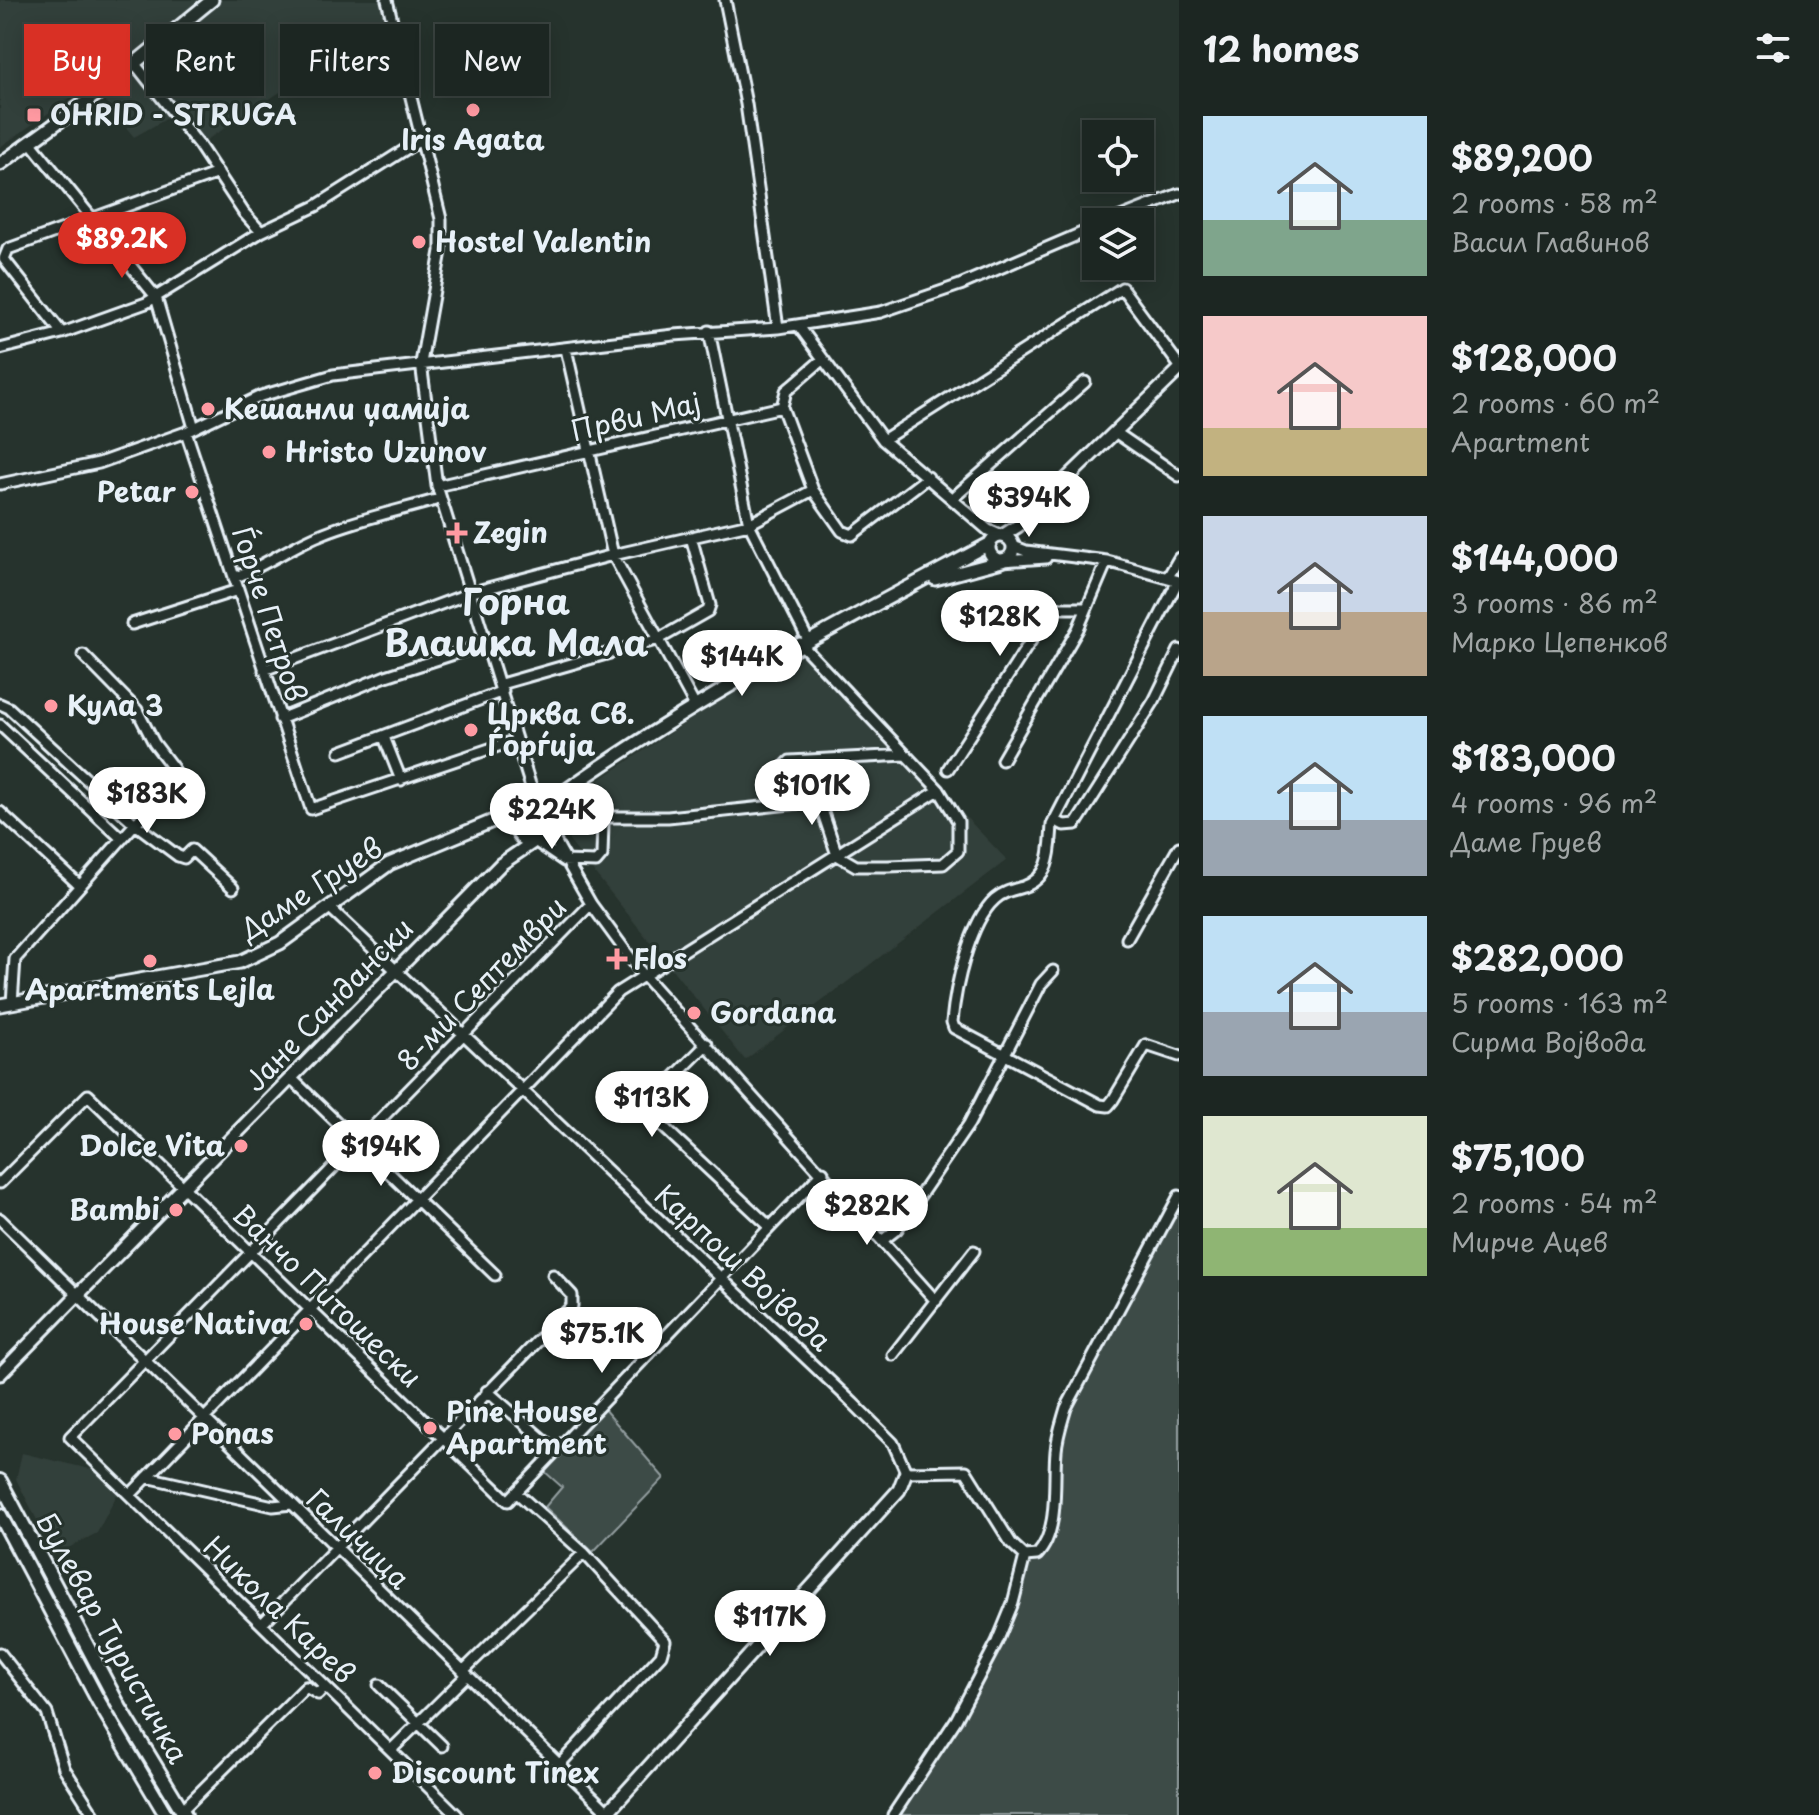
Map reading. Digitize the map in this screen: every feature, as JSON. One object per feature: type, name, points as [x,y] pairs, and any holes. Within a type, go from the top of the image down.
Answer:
[{"type":"main road","name":"Булевар Туристичка","points":[[0,1481],[120,1708],[184,1812]]},
{"type":"main road","name":"Булевар Туристичка","points":[[0,1515],[99,1702],[166,1815]]},
{"type":"street","points":[[0,164],[135,64],[212,0]]},
{"type":"street","points":[[387,0],[436,190],[442,233],[421,363],[439,499],[473,592],[533,789],[531,812]]},
{"type":"street","points":[[725,0],[746,104],[778,328]]},
{"type":"street","points":[[135,64],[261,232]]},
{"type":"street","points":[[0,349],[62,333],[156,297],[261,232],[316,206],[422,139]]},
{"type":"street","points":[[31,143],[156,297]]},
{"type":"street","points":[[62,333],[7,263],[5,254],[15,245],[218,173]]},
{"type":"street","points":[[1144,208],[1179,194]]},
{"type":"street","points":[[0,484],[99,463],[190,430],[293,384],[421,363],[709,331],[778,328],[881,312],[926,298],[1082,233]]},
{"type":"street","points":[[517,833],[516,823],[531,812],[695,706],[804,640],[999,540],[1018,526],[1179,367],[1122,288],[883,440]]},
{"type":"street","name":"Ѓорче Петров","points":[[156,297],[190,430],[234,578],[311,809],[401,780]]},
{"type":"street","points":[[798,325],[883,440],[1012,554],[1002,561]]},
{"type":"street","points":[[491,823],[508,826],[525,840],[535,841],[564,861],[600,859],[603,822],[607,817],[668,817],[810,802],[821,807],[837,855],[856,866],[927,865],[953,859],[958,851],[958,821],[939,790],[804,640],[749,524],[709,331]]},
{"type":"street","points":[[566,349],[613,555],[695,706]]},
{"type":"street","points":[[823,359],[786,391],[782,407],[813,490],[842,531],[852,535],[928,477]]},
{"type":"street","points":[[952,499],[1085,382]]},
{"type":"street","name":"Први Мај","points":[[437,486],[782,407]]},
{"type":"street","points":[[1115,432],[1179,476]]},
{"type":"street","points":[[264,670],[473,592],[613,555],[749,524],[813,490]]},
{"type":"street","points":[[234,578],[255,570],[279,552],[327,532],[439,499]]},
{"type":"street","points":[[340,752],[384,737],[502,687],[659,639],[699,618],[710,605],[691,537]]},
{"type":"street","points":[[999,540],[1057,556],[1107,561],[1175,580]]},
{"type":"street","points":[[999,540],[991,556],[1002,561]]},
{"type":"street","points":[[908,587],[1002,561],[1057,556]]},
{"type":"street","points":[[1179,558],[1175,580],[1054,820],[1047,868],[1030,883],[1007,890],[993,901],[979,920],[953,1008],[954,1028],[1100,1105],[1108,1106],[1142,1047],[1146,1045],[1179,1056]]},
{"type":"street","points":[[1002,760],[1087,608],[1107,561]]},
{"type":"street","points":[[132,624],[238,590]]},
{"type":"street","points":[[948,769],[1052,608],[1087,608]]},
{"type":"street","points":[[280,719],[386,676],[488,643]]},
{"type":"street","points":[[1054,820],[1064,825],[1076,824],[1154,701],[1179,650]]},
{"type":"street","name":"Даме Груев","points":[[83,655],[137,710],[154,743],[173,768],[174,782],[15,959],[6,1004],[240,962],[280,943],[389,864],[491,823],[531,812]]},
{"type":"street","points":[[0,704],[9,708],[135,824],[178,856],[184,858],[192,850],[233,888]]},
{"type":"street","points":[[0,725],[122,839]]},
{"type":"street","points":[[384,737],[401,780],[516,740]]},
{"type":"street","points":[[781,805],[780,771],[790,761],[906,755]]},
{"type":"street","points":[[533,789],[559,796]]},
{"type":"street","points":[[130,1495],[308,1308],[618,992],[939,790]]},
{"type":"street","points":[[535,841],[545,833],[559,796]]},
{"type":"street","points":[[0,812],[80,886]]},
{"type":"street","points":[[531,812],[546,825],[591,904],[643,975],[936,1301]]},
{"type":"street","name":"Јане Сандански","points":[[509,856],[517,833]]},
{"type":"street","name":"Јане Сандански","points":[[0,1374],[509,856],[535,841]]},
{"type":"street","points":[[1127,939],[1179,847]]},
{"type":"street","name":"8-ми Септември","points":[[70,1437],[591,904]]},
{"type":"street","name":"Карпош Војвода","points":[[329,907],[722,1277],[888,1438],[901,1456],[906,1472]]},
{"type":"street","points":[[883,1240],[897,1229],[969,1124],[1041,984],[1053,971]]},
{"type":"street","points":[[707,1044],[643,1108],[769,1226]]},
{"type":"street","points":[[291,1078],[495,1275]]},
{"type":"street","points":[[0,1183],[88,1095],[184,1189]]},
{"type":"street","points":[[560,1764],[661,1655],[665,1646],[659,1631],[584,1553],[517,1493],[823,1172]]},
{"type":"street","name":"Ванчо Питошески","points":[[184,1189],[508,1501],[517,1493]]},
{"type":"street","points":[[1025,1556],[1040,1552],[1049,1528],[1058,1435],[1066,1408],[1179,1196]]},
{"type":"street","points":[[0,1219],[79,1296]]},
{"type":"street","points":[[893,1355],[974,1251]]},
{"type":"street","points":[[262,1624],[572,1306],[572,1295],[553,1275]]},
{"type":"street","name":"Галичица","points":[[79,1296],[560,1764],[606,1813]]},
{"type":"street","points":[[487,1391],[555,1450]]},
{"type":"street","name":"Никола Карев","points":[[70,1437],[457,1815]]},
{"type":"street","points":[[606,1813],[899,1490],[906,1472],[966,1471],[1011,1543],[1025,1556]]},
{"type":"street","points":[[147,1477],[273,1506],[292,1504]]},
{"type":"street","points":[[391,1750],[584,1553]]},
{"type":"street","points":[[893,1815],[956,1720],[997,1642],[1013,1603],[1025,1556]]},
{"type":"street","points":[[0,1653],[47,1713],[64,1768],[94,1815]]},
{"type":"street","points":[[379,1685],[442,1746]]},
{"type":"street","points":[[184,1812],[306,1687],[318,1694],[325,1686]]},
{"type":"shaded area","points":[[0,0],[387,0],[392,19],[384,24],[280,24],[280,92],[199,145],[175,114],[134,137],[100,96],[130,96],[130,24],[24,24],[24,96],[73,96],[0,147]]},
{"type":"shaded area","points":[[802,646],[1007,860],[745,1060],[569,841],[567,801]]},
{"type":"shaded area","points":[[1179,1196],[1179,1815],[893,1815],[931,1761],[997,1642],[1021,1566],[1044,1547],[1066,1408]]},
{"type":"shaded area","points":[[603,1408],[664,1478],[593,1552],[545,1507],[562,1487],[544,1471]]},
{"type":"shaded area","points":[[22,1453],[107,1473],[121,1487],[97,1533],[55,1555],[16,1479]]},
{"type":"place","name":"Iris Agata","points":[[473,110]]},
{"type":"place","name":"OHRID - STRUGA","points":[[34,115]]},
{"type":"place","name":"Hostel Valentin","points":[[419,242]]},
{"type":"place","name":"Кешанли џамија","points":[[208,409]]},
{"type":"place","name":"Hristo Uzunov","points":[[269,452]]},
{"type":"place","name":"Petar","points":[[192,492]]},
{"type":"place","name":"Zegin","points":[[457,533]]},
{"type":"place","name":"Кула 3","points":[[51,706]]},
{"type":"place","name":"Црква Св. Ѓoрѓијa","points":[[471,730]]},
{"type":"place","name":"Flos","points":[[617,959]]},
{"type":"place","name":"Apartments Lejla","points":[[150,961]]},
{"type":"place","name":"Gordana","points":[[694,1013]]},
{"type":"place","name":"Dolce Vita","points":[[241,1146]]},
{"type":"place","name":"Bambi","points":[[176,1210]]},
{"type":"place","name":"House Nativa","points":[[306,1324]]},
{"type":"place","name":"Pine House Apartment","points":[[430,1428]]},
{"type":"place","name":"Ponas","points":[[175,1434]]},
{"type":"place","name":"Discount Tinex","points":[[375,1773]]},
{"type":"district","name":"Горна Влашка Мала","points":[[516,622]]}]
